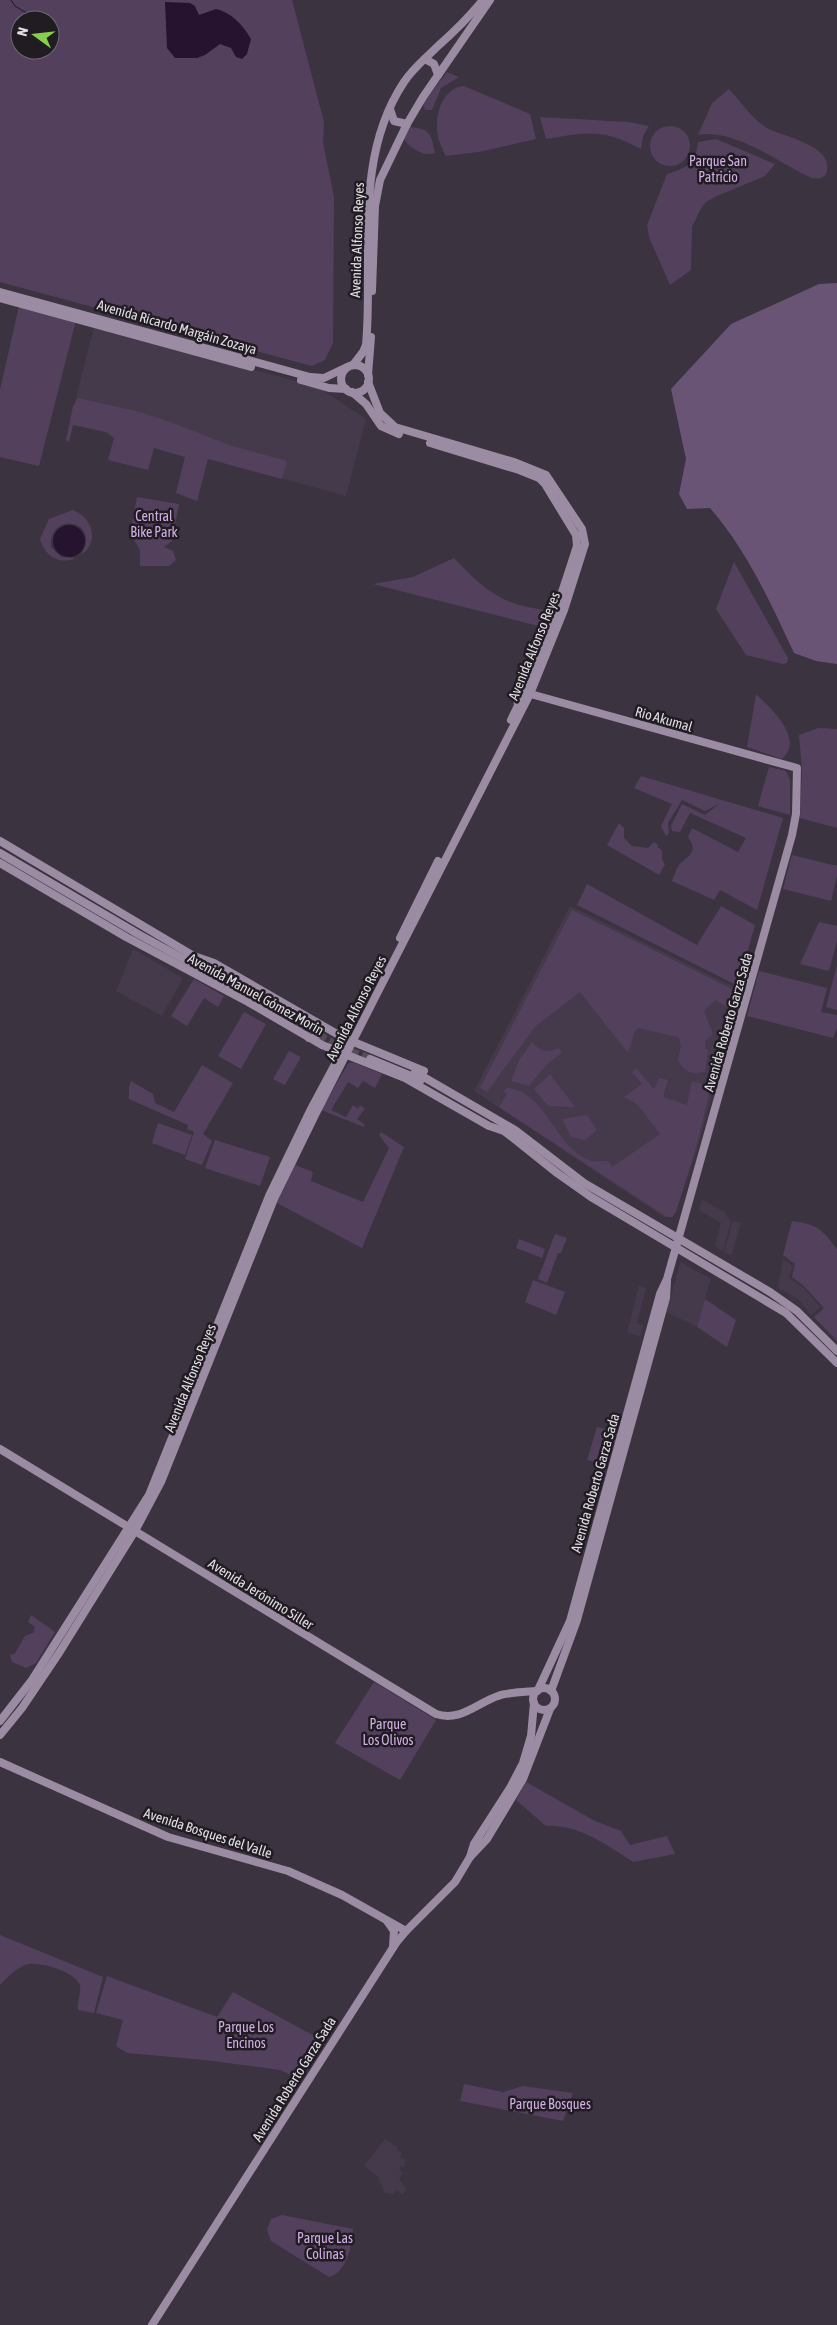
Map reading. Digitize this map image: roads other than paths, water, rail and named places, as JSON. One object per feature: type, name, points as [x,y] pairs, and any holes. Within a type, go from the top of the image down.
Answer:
[{"type":"street","name":"Avenida Alfonso Reyes","points":[[350,366],[363,352],[366,345],[368,206],[378,145],[390,109],[404,82],[425,59],[464,23],[483,0]]},
{"type":"street","name":"Avenida Alfonso Reyes","points":[[0,1735],[40,1682],[169,1464],[274,1199],[343,1055],[528,693],[586,539],[582,529],[546,475],[523,465],[390,425],[377,407],[368,379],[376,196],[380,180],[407,124],[490,0]]},
{"type":"street","points":[[425,59],[434,64],[438,75]]},
{"type":"street","points":[[390,109],[394,120],[407,124]]},
{"type":"street","name":"Avenida Ricardo Margáin Zozaya","points":[[0,292],[310,377],[324,378],[350,366]]},
{"type":"street","name":"Avenida Ricardo Margáin Zozaya","points":[[0,298],[334,389],[349,391]]},
{"type":"street","points":[[350,366],[362,367],[368,379],[360,391],[349,391],[341,381],[344,371],[350,366]]},
{"type":"street","points":[[334,389],[360,398]]},
{"type":"street","name":"Avenida Alfonso Reyes","points":[[349,391],[360,398],[376,421],[387,429],[533,474],[545,484],[578,540],[559,612]]},
{"type":"street","points":[[516,689],[518,706]]},
{"type":"street","name":"Avenida Alfonso Reyes","points":[[352,1039],[518,706],[528,693]]},
{"type":"street","name":"Rio Akumal","points":[[528,693],[797,768]]},
{"type":"street","points":[[780,764],[796,779]]},
{"type":"street","name":"Avenida Roberto Garza Sada","points":[[537,1691],[567,1629],[574,1608],[661,1290],[667,1279],[679,1239],[792,835],[796,814],[797,768]]},
{"type":"street","name":"Avenida Manuel Gómez Morín","points":[[0,841],[194,956],[299,1021],[182,958],[0,853]]},
{"type":"street","name":"Avenida Manuel Gómez Morín","points":[[0,864],[73,907],[208,980],[322,1046],[343,1055],[368,1054],[432,1075],[504,1117],[515,1130],[584,1183],[788,1304],[837,1351]]},
{"type":"street","points":[[8,868],[22,866]]},
{"type":"street","points":[[54,884],[73,907]]},
{"type":"street","name":"Avenida Manuel Gómez Morín","points":[[194,956],[214,963],[316,1022],[352,1039],[368,1054],[410,1081],[489,1126],[507,1132],[581,1190],[676,1249],[786,1313],[837,1363]]},
{"type":"street","points":[[182,958],[208,980]]},
{"type":"street","points":[[309,1038],[315,1038],[319,1032],[316,1022]]},
{"type":"street","points":[[322,1046],[332,1057],[332,1068]]},
{"type":"street","name":"Avenida Alfonso Reyes","points":[[0,1721],[32,1680],[132,1529],[157,1480],[269,1196],[332,1068],[343,1055]]},
{"type":"street","name":"Avenida Roberto Garza Sada","points":[[551,1691],[572,1635],[587,1584],[666,1298],[667,1279]]},
{"type":"street","name":"Avenida Jerónimo Siller","points":[[0,1449],[436,1714],[448,1716],[466,1713],[497,1696],[537,1691]]},
{"type":"street","points":[[572,1635],[571,1626],[575,1614],[574,1608],[578,1603],[583,1588],[587,1584]]},
{"type":"street","points":[[555,1654],[559,1672]]},
{"type":"street","points":[[517,1694],[534,1702],[539,1709],[550,1709],[555,1700],[551,1691],[546,1688],[537,1691],[534,1702]]},
{"type":"street","name":"Avenida Roberto Garza Sada","points":[[470,1857],[474,1844],[510,1788],[523,1763],[531,1736],[534,1702]]},
{"type":"street","name":"Avenida Roberto Garza Sada","points":[[152,2325],[392,1949],[406,1931],[449,1889],[470,1857],[487,1839],[523,1779],[550,1709]]},
{"type":"street","name":"Avenida Bosques del Valle","points":[[0,1762],[113,1814],[168,1836],[288,1871],[342,1895],[406,1931]]},
{"type":"street","points":[[384,1918],[394,1931],[392,1949]]},
{"type":"waterway","points":[[11,0],[15,6],[22,10]]},
{"type":"tunnel","points":[[298,1023],[339,1047],[370,1059]]},
{"type":"park label","name":"Parque San Patricio","points":[[718,170]]},
{"type":"park label","name":"Central Bike Park","points":[[154,524]]},
{"type":"park label","name":"Parque Los Olivos","points":[[388,1732]]},
{"type":"park label","name":"Parque Los Encinos","points":[[246,2036]]},
{"type":"park label","name":"Parque Bosques","points":[[550,2104]]},
{"type":"park label","name":"Parque Las Colinas","points":[[325,2246]]}]
